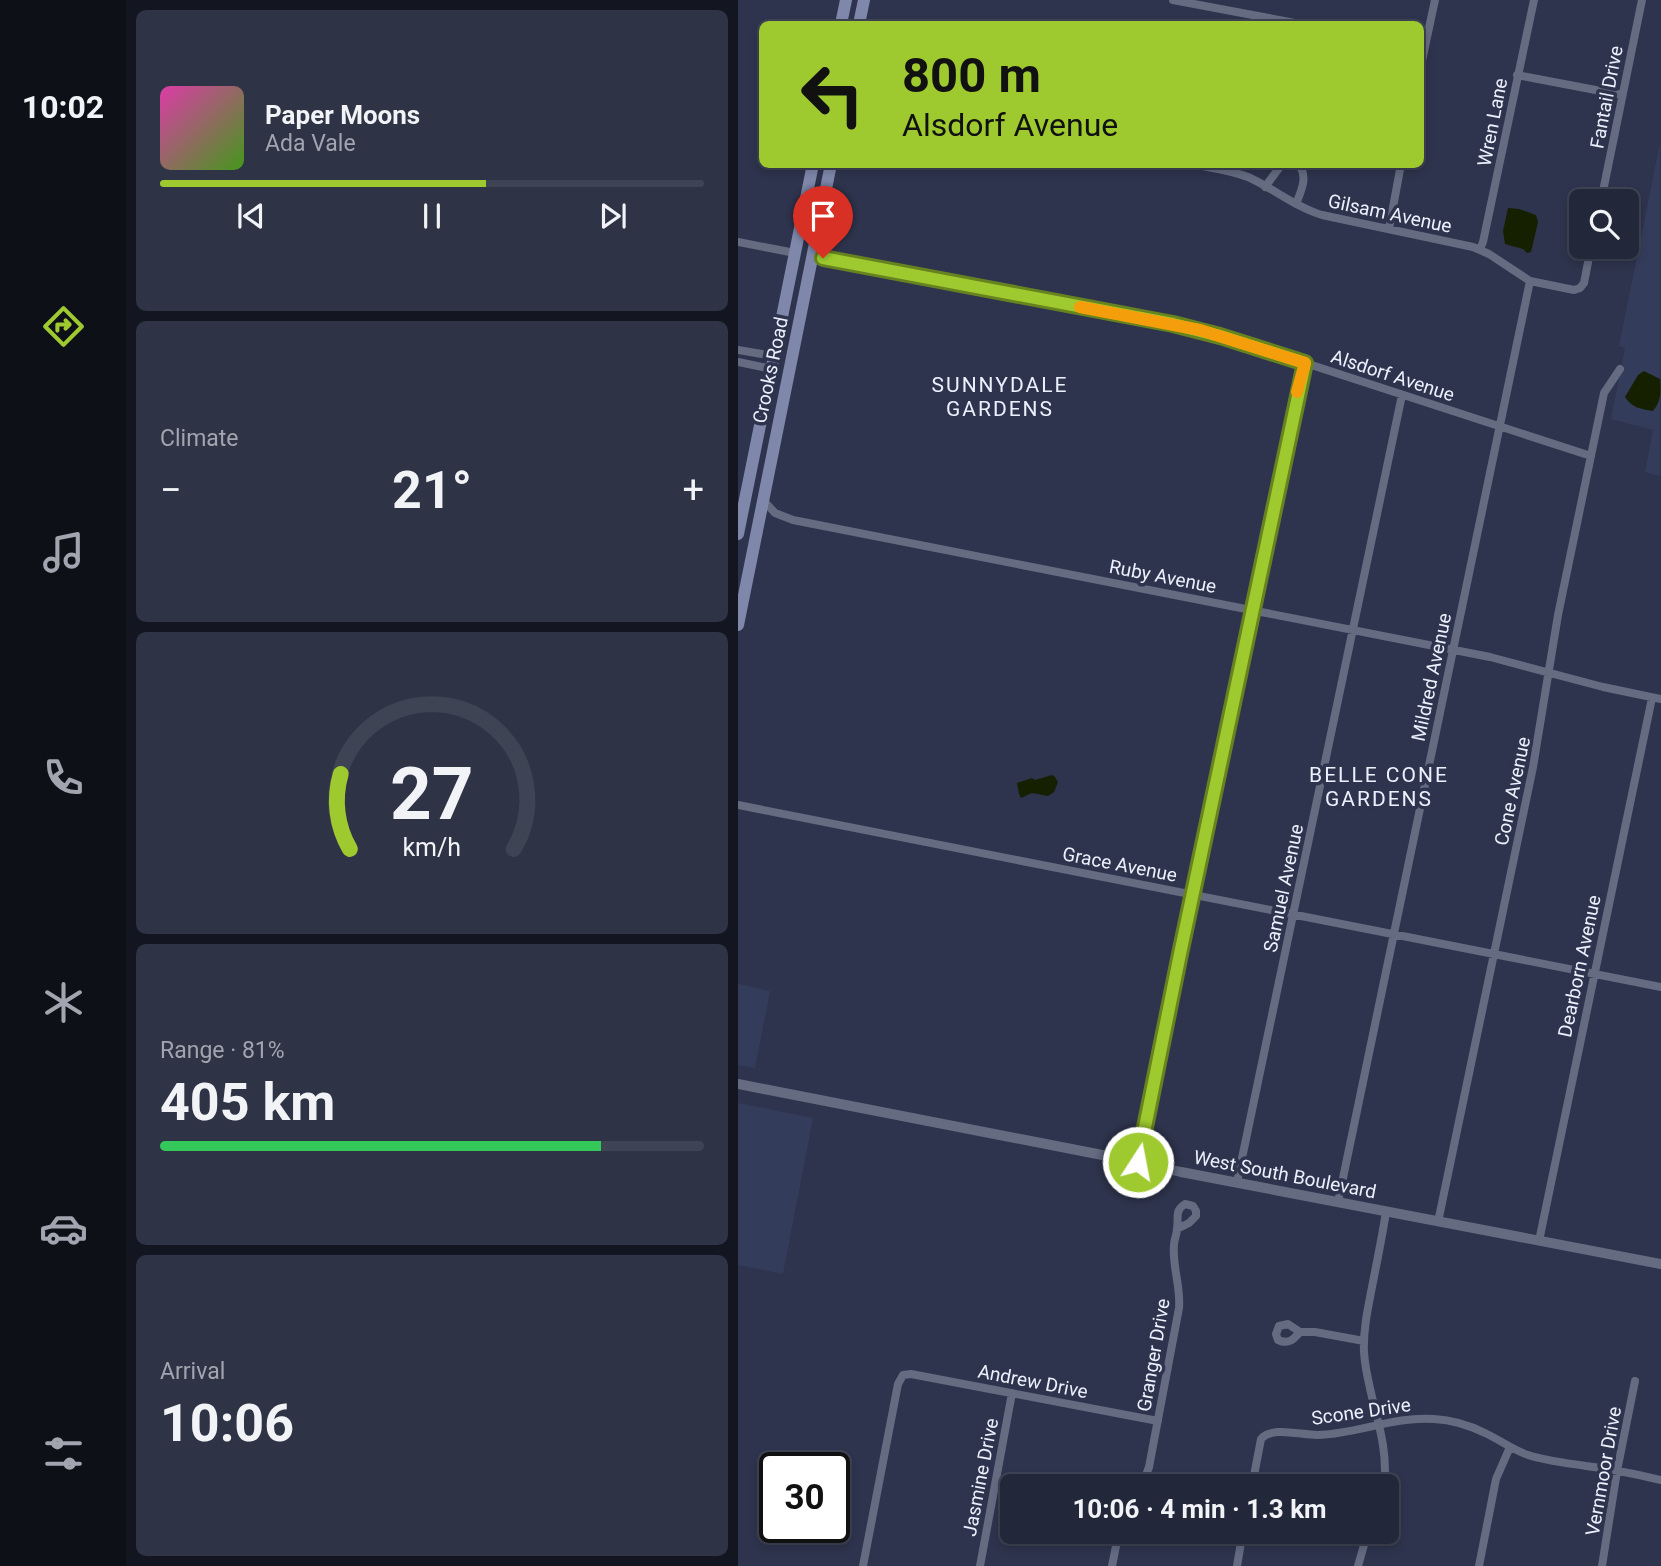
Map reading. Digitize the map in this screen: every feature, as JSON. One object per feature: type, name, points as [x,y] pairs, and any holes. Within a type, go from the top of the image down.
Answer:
[{"type":"main road","points":[[842,21],[846,0]]},
{"type":"main road","points":[[860,21],[864,0]]},
{"type":"main road","name":"Crooks Road","points":[[738,625],[830,168]]},
{"type":"main road","points":[[811,171],[821,180],[826,192]]},
{"type":"main road","name":"Crooks Road","points":[[738,534],[811,171]]},
{"type":"main road","points":[[765,398],[770,410],[781,412]]},
{"type":"main road","points":[[743,507],[754,515],[758,526]]},
{"type":"street","points":[[1173,0],[1284,21]]},
{"type":"street","points":[[1424,51],[1435,0]]},
{"type":"street","name":"Wren Lane","points":[[1480,249],[1484,242],[1534,0]]},
{"type":"street","name":"Fantail Drive","points":[[1603,189],[1642,0]]},
{"type":"street","points":[[1517,75],[1622,95]]},
{"type":"street","name":"Gilsam Avenue","points":[[1211,168],[1238,174],[1322,215],[1480,249],[1530,281],[1574,290],[1580,288],[1584,283],[1589,259]]},
{"type":"street","points":[[1265,187],[1279,168]]},
{"type":"street","points":[[1296,204],[1304,179],[1301,168]]},
{"type":"street","points":[[1388,229],[1400,168]]},
{"type":"street","points":[[738,242],[795,253]]},
{"type":"street","name":"Alsdorf Avenue","points":[[813,256],[1173,324],[1220,336],[1591,456]]},
{"type":"street","name":"Mildred Avenue","points":[[1338,1202],[1530,281]]},
{"type":"street","points":[[738,350],[773,363]]},
{"type":"street","points":[[738,362],[773,363]]},
{"type":"street","points":[[1138,1162],[1305,363]]},
{"type":"street","name":"Cone Avenue","points":[[1438,1222],[1533,767],[1558,615],[1604,393],[1620,369]]},
{"type":"street","name":"Samuel Avenue","points":[[1237,1182],[1402,395]]},
{"type":"street","points":[[763,500],[771,510],[782,517]]},
{"type":"street","points":[[758,526],[782,517]]},
{"type":"street","name":"Ruby Avenue","points":[[782,517],[1453,650],[1656,699]]},
{"type":"street","name":"Dearborn Avenue","points":[[1539,1241],[1594,974],[1656,699]]},
{"type":"street","name":"Grace Avenue","points":[[738,806],[1660,987]]},
{"type":"street","name":"West South Boulevard","points":[[738,1084],[1660,1264]]},
{"type":"street","points":[[1384,1474],[1385,1457],[1366,1366],[1364,1341],[1386,1212]]},
{"type":"street","name":"Granger Drive","points":[[1146,1474],[1179,1308],[1180,1292],[1174,1251],[1177,1229]]},
{"type":"street","points":[[1300,1332],[1309,1331],[1364,1341]]},
{"type":"street","name":"Andrew Drive","points":[[863,1566],[898,1384],[903,1375],[911,1374],[1158,1421]]},
{"type":"street","name":"Vernmoor Drive","points":[[1602,1566],[1635,1381]]},
{"type":"street","name":"Jasmine Drive","points":[[980,1566],[1012,1393]]},
{"type":"street","name":"Scone Drive","points":[[1254,1474],[1259,1444],[1266,1434],[1327,1434],[1355,1431],[1407,1419],[1444,1420],[1478,1430],[1517,1451],[1539,1458],[1660,1479]]},
{"type":"street","points":[[1479,1566],[1496,1479],[1510,1447]]},
{"type":"street","points":[[1112,1566],[1116,1544]]},
{"type":"street","points":[[1237,1566],[1241,1544]]},
{"type":"street","points":[[1358,1566],[1364,1544]]},
{"type":"shaded area","points":[[1660,143],[1660,476],[1645,472],[1653,430],[1611,419],[1625,348],[1619,346],[1637,259],[1639,259],[1639,247]]},
{"type":"shaded area","points":[[1508,208],[1536,215],[1538,222],[1531,252],[1527,253],[1523,249],[1505,244],[1503,231]]},
{"type":"shaded area","points":[[1644,371],[1660,379],[1660,396],[1653,411],[1634,406],[1625,397],[1638,375]]},
{"type":"shaded area","points":[[1052,775],[1058,782],[1054,792],[1048,796],[1032,793],[1021,798],[1017,783]]},
{"type":"shaded area","points":[[738,984],[770,991],[755,1068],[738,1065]]},
{"type":"shaded area","points":[[738,1103],[813,1118],[783,1274],[738,1265]]},
{"type":"slow traffic","points":[[1080,307],[1200,330],[1305,363],[1297,392]]},
{"type":"district","name":"SUNNYDALE GARDENS","points":[[1000,397]]},
{"type":"district","name":"BELLE CONE GARDENS","points":[[1379,787]]},
{"type":"route","points":[[823,258],[1173,324],[1305,363],[1138,1162]]}]
